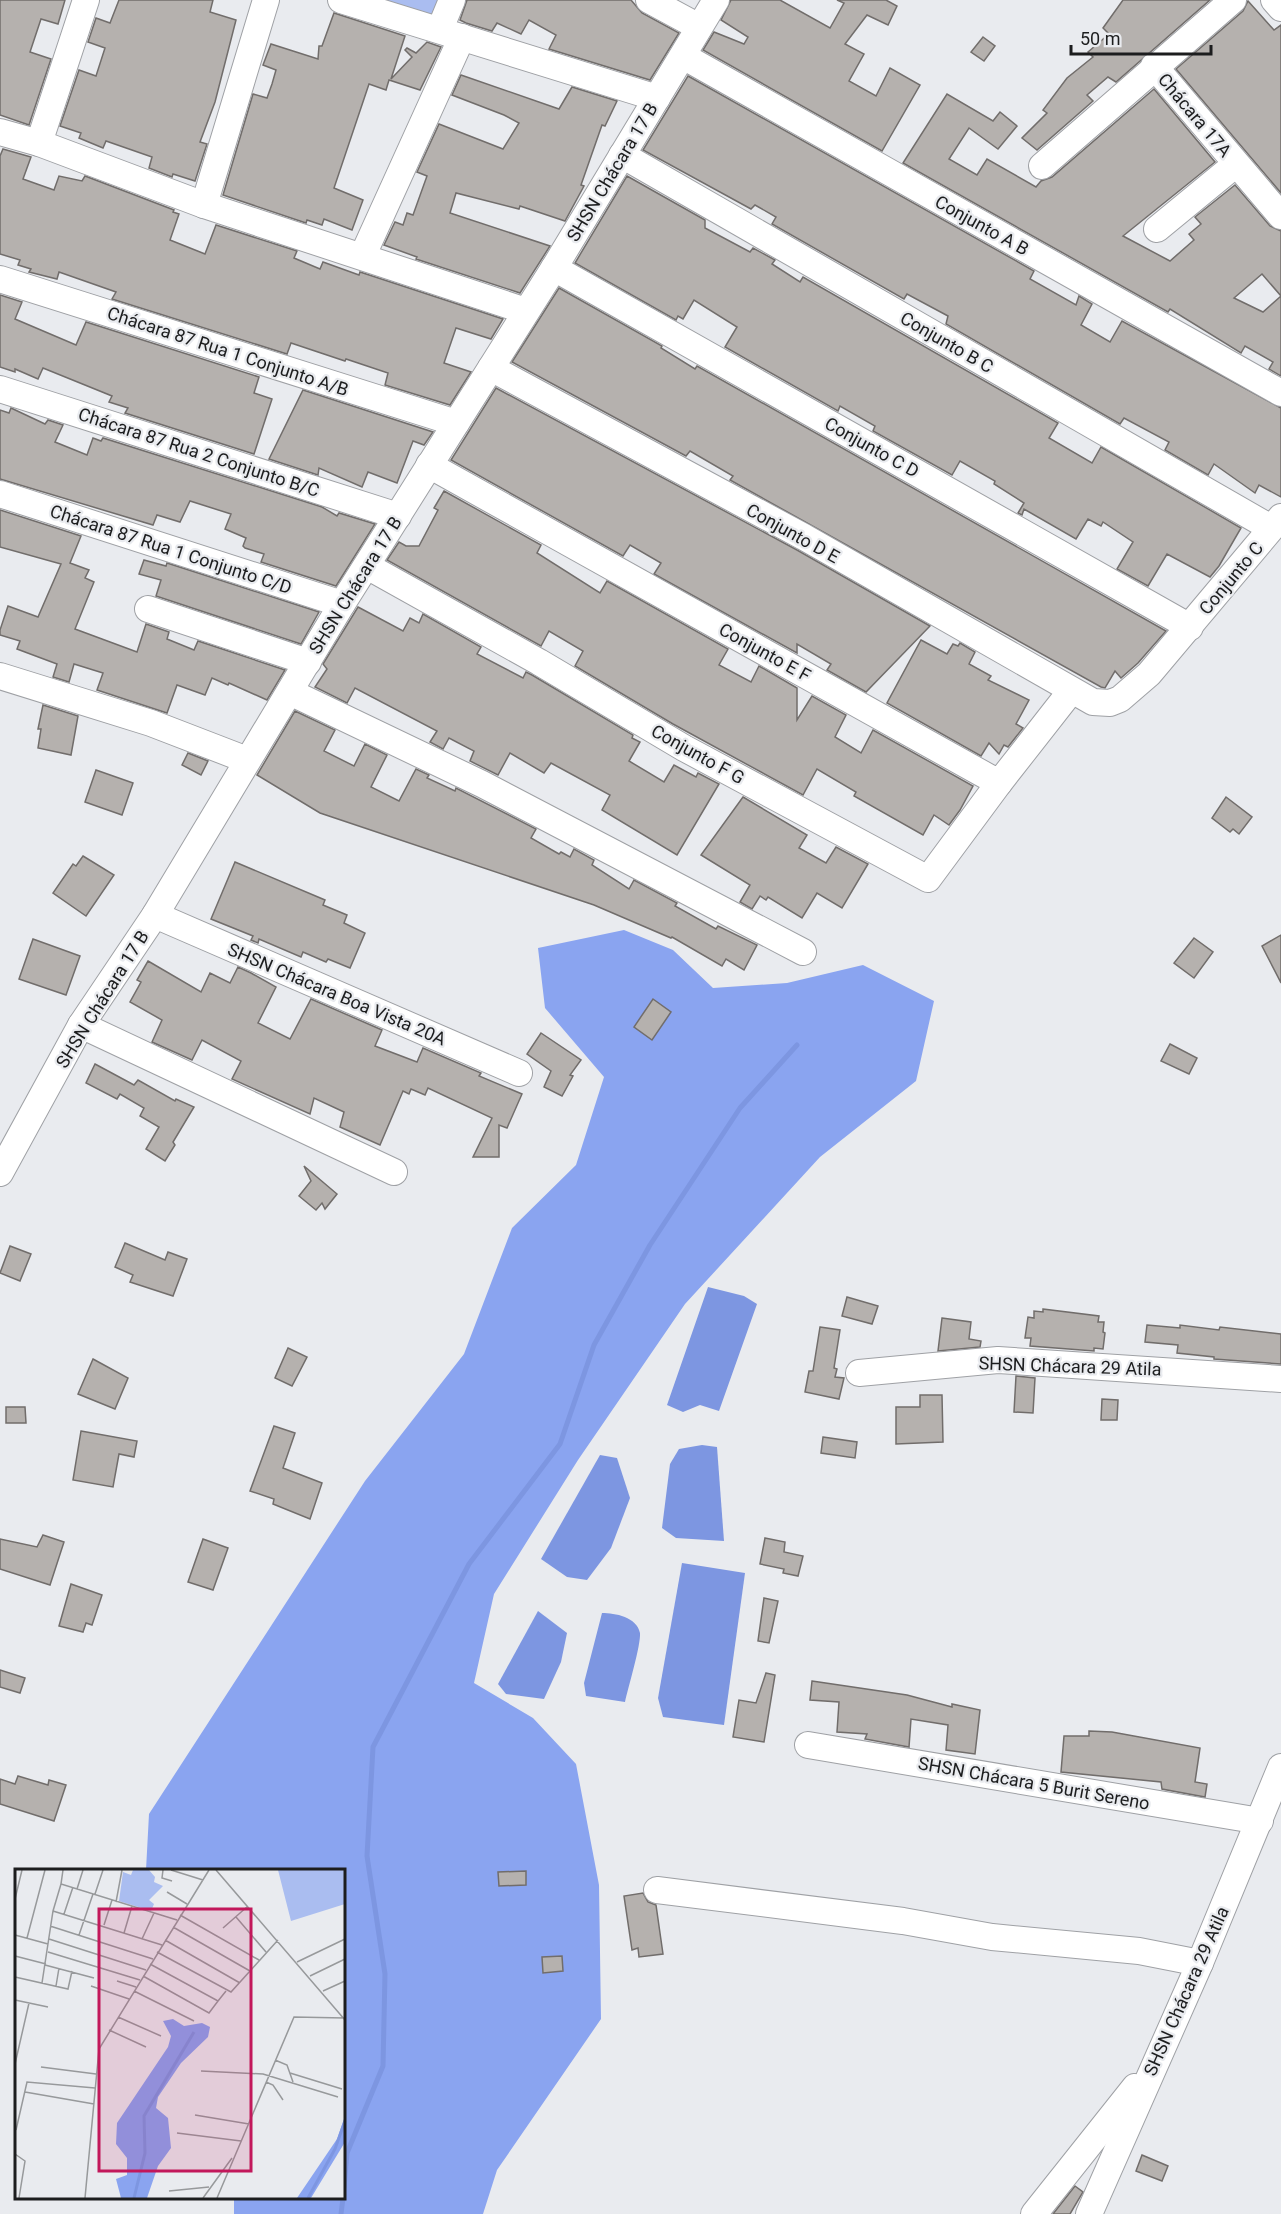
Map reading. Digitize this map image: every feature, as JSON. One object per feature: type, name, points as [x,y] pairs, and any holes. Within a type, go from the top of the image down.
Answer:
[{"type":"street","points":[[39,143],[86,0]]},
{"type":"street","points":[[204,205],[266,0]]},
{"type":"street","points":[[341,0],[657,98]]},
{"type":"street","points":[[363,255],[451,33],[452,0]]},
{"type":"street","points":[[649,0],[699,27]]},
{"type":"street","name":"SHSN Chácara 17 B","points":[[0,1173],[81,1025],[155,915],[342,604],[554,268],[716,0]]},
{"type":"street","points":[[1042,166],[1154,66],[1233,0]]},
{"type":"street","points":[[1274,0],[1281,8]]},
{"type":"street","name":"Conjunto A B","points":[[683,56],[1281,393]]},
{"type":"street","name":"Chácara 17A","points":[[1154,66],[1281,216]]},
{"type":"street","points":[[0,132],[39,143],[204,205],[363,255],[526,311]]},
{"type":"street","name":"Conjunto B C","points":[[622,155],[1276,523]]},
{"type":"street","name":"Chácara 17A","points":[[1157,229],[1236,164]]},
{"type":"street","name":"Conjunto C D","points":[[554,268],[1190,627]]},
{"type":"street","name":"Chácara 87 Rua 1 Conjunto A/B","points":[[0,279],[456,423]]},
{"type":"street","name":"Conjunto D E","points":[[491,368],[804,537],[1082,697]]},
{"type":"street","name":"Chácara 87 Rua 2 Conjunto B/C","points":[[0,389],[398,516]]},
{"type":"street","name":"Conjunto E F","points":[[429,465],[999,783]]},
{"type":"street","name":"Chácara 87 Rua 1 Conjunto C/D","points":[[0,494],[342,604]]},
{"type":"street","name":"Conjunto C","points":[[1082,697],[1110,703],[1120,699],[1149,674],[1276,523]]},
{"type":"street","name":"Conjunto F G","points":[[366,566],[539,662],[684,748],[928,879],[999,783]]},
{"type":"street","points":[[148,609],[308,662]]},
{"type":"street","points":[[0,676],[151,723],[247,760]]},
{"type":"street","points":[[290,692],[482,784],[803,952]]},
{"type":"street","points":[[999,783],[1082,697]]},
{"type":"street","name":"SHSN Chácara Boa Vista 20A","points":[[155,915],[519,1073]]},
{"type":"street","points":[[81,1025],[394,1172]]},
{"type":"street","name":"SHSN Chácara 29 Atila","points":[[859,1373],[998,1360],[1281,1379]]},
{"type":"street","name":"SHSN Chácara 5 Burit Sereno","points":[[808,1745],[1260,1821]]},
{"type":"street","name":"SHSN Chácara 29 Atila","points":[[1089,2214],[1200,1963],[1281,1767]]},
{"type":"street","points":[[657,1890],[903,1921],[992,1937],[1139,1952],[1200,1963]]},
{"type":"street","points":[[1034,2214],[1156,2061]]},
{"type":"shaded area","points":[[371,0],[441,0],[432,20]]},
{"type":"shaded area","points":[[624,930],[673,950],[713,988],[787,983],[863,965],[934,1001],[916,1081],[820,1157],[685,1304],[578,1460],[494,1594],[474,1683],[533,1718],[576,1764],[599,1885],[601,2019],[497,2170],[483,2214],[234,2214],[234,2199],[345,2199],[345,1869],[146,1869],[149,1814],[365,1481],[464,1354],[512,1228],[576,1165],[604,1077],[545,1008],[538,948]]},
{"type":"shaded area","points":[[708,1287],[744,1296],[757,1304],[719,1411],[700,1405],[683,1412],[667,1405]]},
{"type":"shaded area","points":[[702,1445],[717,1447],[724,1541],[676,1538],[662,1528],[670,1464],[679,1449]]},
{"type":"shaded area","points":[[600,1455],[617,1458],[630,1498],[611,1548],[587,1580],[567,1577],[541,1559]]},
{"type":"shaded area","points":[[682,1563],[745,1573],[724,1725],[663,1717],[658,1698]]},
{"type":"shaded area","points":[[538,1611],[567,1633],[561,1662],[544,1699],[506,1694],[498,1684]]},
{"type":"shaded area","points":[[602,1613],[619,1615],[630,1620],[635,1623],[640,1633],[625,1702],[586,1696],[584,1683]]},
{"type":"building","points":[[0,0],[65,0],[58,24],[41,19],[30,52],[51,59],[29,125],[0,115]]},
{"type":"building","points":[[119,0],[213,0],[210,12],[236,20],[215,102],[200,142],[207,144],[195,181],[173,174],[172,177],[149,168],[152,157],[106,141],[103,148],[79,138],[81,133],[60,126],[79,70],[96,76],[105,48],[88,42],[96,18],[110,23]]},
{"type":"building","points":[[467,0],[631,0],[642,13],[679,33],[650,80],[549,49],[556,35],[529,20],[521,34],[497,23],[492,31],[466,23],[460,20]]},
{"type":"building","points":[[731,0],[780,0],[830,28],[844,3],[837,0],[886,0],[897,6],[888,25],[867,15],[845,44],[864,54],[849,81],[876,96],[890,68],[920,85],[882,151],[703,50],[714,32],[744,44],[748,37],[721,20]]},
{"type":"building","points":[[1123,0],[1210,0],[1116,82],[1108,77],[1087,95],[1093,101],[1037,150],[1022,138],[1047,113],[1043,110],[1067,78],[1093,57],[1088,52],[1109,34],[1103,28]]},
{"type":"building","points":[[1248,1],[1274,30],[1281,25],[1281,193],[1176,69],[1243,11]]},
{"type":"building","points":[[334,13],[405,36],[391,79],[412,57],[405,50],[407,48],[416,53],[427,42],[441,47],[420,90],[389,80],[386,90],[369,84],[334,188],[363,200],[352,230],[324,219],[322,225],[307,220],[306,223],[223,195],[253,94],[267,98],[272,84],[276,70],[263,65],[271,44],[318,59],[319,46],[322,46]]},
{"type":"building","points":[[983,37],[995,46],[984,61],[971,52]]},
{"type":"building","points":[[461,75],[559,109],[572,87],[617,101],[605,126],[602,125],[581,185],[584,186],[565,221],[520,206],[519,209],[456,193],[450,213],[550,246],[520,293],[416,259],[417,257],[384,245],[395,222],[403,225],[407,213],[413,215],[427,176],[417,172],[439,124],[503,149],[519,123],[452,95]]},
{"type":"building","points":[[688,76],[1034,271],[1030,279],[1076,305],[1079,296],[1092,304],[1081,325],[1110,342],[1122,321],[1281,408],[1281,497],[1259,485],[1255,493],[1214,464],[1208,475],[1165,450],[1169,442],[1124,418],[1120,424],[946,324],[948,316],[907,294],[904,299],[772,224],[776,217],[755,205],[751,209],[643,150]]},
{"type":"building","points":[[1154,89],[1215,162],[1123,236],[1170,261],[1194,240],[1189,234],[1201,224],[1195,217],[1235,185],[1270,226],[1281,231],[1281,296],[1281,376],[1269,369],[1273,362],[1245,346],[1241,353],[1170,309],[1168,312],[903,163],[947,94],[993,121],[1000,112],[1017,126],[998,149],[969,128],[949,159],[977,175],[987,159],[1036,187],[1041,181],[1052,177]],"holes":[[[1262,274],[1281,296],[1263,312],[1234,298]]]},
{"type":"building","points":[[3,149],[31,157],[23,179],[37,184],[54,190],[59,176],[82,181],[85,176],[174,210],[173,212],[179,214],[170,240],[205,254],[216,225],[297,251],[294,258],[320,269],[323,262],[359,275],[360,272],[503,319],[491,339],[456,328],[444,363],[471,372],[450,405],[385,385],[388,373],[346,359],[345,361],[291,343],[287,354],[112,299],[116,292],[59,272],[57,279],[29,272],[31,269],[18,265],[20,260],[0,254],[0,156]]},
{"type":"building","points":[[627,176],[705,220],[705,228],[750,252],[753,248],[775,260],[772,264],[800,282],[803,277],[1058,423],[1049,438],[1092,463],[1101,447],[1241,528],[1219,566],[1210,577],[1167,554],[1148,586],[1117,569],[1133,542],[1103,522],[1101,526],[1088,519],[1076,539],[1024,509],[1022,515],[1018,513],[1024,503],[994,484],[995,481],[960,461],[952,475],[873,431],[875,426],[840,406],[838,411],[725,347],[737,327],[694,300],[683,319],[678,316],[676,320],[575,263]]},
{"type":"building","points":[[559,288],[662,346],[661,348],[695,369],[697,366],[1166,631],[1138,663],[1121,678],[1115,671],[1105,688],[1101,687],[730,480],[733,476],[690,451],[686,456],[512,362]]},
{"type":"building","points":[[0,295],[22,302],[15,319],[76,345],[86,322],[259,377],[254,393],[272,399],[254,454],[125,413],[128,408],[109,402],[112,396],[43,368],[38,379],[15,369],[15,372],[0,367]]},
{"type":"building","points":[[496,388],[797,550],[930,626],[866,692],[827,670],[831,664],[797,644],[797,653],[654,574],[661,563],[630,545],[623,556],[451,460]]},
{"type":"building","points":[[303,390],[433,432],[424,445],[413,441],[397,483],[368,472],[362,487],[319,468],[318,475],[269,459]]},
{"type":"building","points":[[11,408],[45,424],[48,420],[63,425],[55,442],[87,455],[93,438],[101,441],[103,438],[322,507],[337,516],[339,513],[375,524],[336,586],[261,562],[264,554],[245,548],[243,546],[246,538],[225,529],[231,514],[190,501],[180,522],[157,515],[153,525],[0,479],[0,410],[9,413]]},
{"type":"building","points":[[444,491],[541,545],[537,553],[600,593],[607,581],[728,649],[719,665],[751,682],[759,666],[797,688],[797,720],[812,696],[846,715],[835,737],[861,753],[873,730],[973,786],[960,810],[949,825],[934,815],[923,835],[854,796],[856,792],[817,769],[803,795],[673,724],[575,666],[583,651],[549,631],[541,646],[387,560],[399,542],[406,546],[419,546],[438,510],[434,508]]},
{"type":"building","points":[[0,510],[81,536],[70,563],[89,570],[85,578],[94,582],[75,629],[137,652],[146,624],[169,632],[167,639],[194,650],[198,641],[285,670],[267,700],[212,678],[205,695],[177,685],[167,713],[97,690],[103,673],[74,664],[69,682],[53,677],[57,664],[17,649],[20,641],[0,635],[0,630],[8,606],[38,617],[61,564],[0,547]]},
{"type":"building","points":[[144,560],[166,566],[167,563],[319,612],[301,644],[156,596],[161,580],[139,574]]},
{"type":"building","points":[[358,607],[403,631],[410,618],[419,623],[423,614],[481,647],[477,654],[523,678],[526,672],[532,675],[633,735],[632,738],[640,742],[629,761],[664,782],[674,765],[696,777],[698,773],[719,784],[677,855],[602,810],[610,795],[551,763],[544,773],[510,753],[498,775],[470,761],[474,751],[449,738],[443,749],[430,742],[437,731],[355,688],[347,703],[315,687],[327,669],[323,664]]},
{"type":"building","points":[[921,640],[947,654],[953,644],[958,646],[960,643],[975,652],[969,664],[991,676],[988,680],[1029,700],[1016,724],[1023,728],[1008,747],[1004,745],[999,754],[989,743],[981,756],[887,703]]},
{"type":"building","points":[[43,705],[78,716],[71,755],[38,748],[41,729],[38,729]]},
{"type":"building","points":[[295,711],[335,730],[324,751],[354,766],[365,744],[387,755],[371,787],[399,801],[416,769],[429,775],[427,778],[455,791],[456,788],[536,829],[531,838],[559,854],[561,852],[570,857],[574,849],[594,860],[592,865],[629,889],[634,880],[677,903],[675,906],[716,929],[718,926],[757,945],[744,970],[726,959],[722,966],[672,937],[594,905],[320,813],[257,775]]},
{"type":"building","points":[[188,753],[208,761],[201,775],[182,765]]},
{"type":"building","points":[[96,770],[133,783],[122,815],[85,802]]},
{"type":"building","points":[[743,797],[807,835],[799,848],[826,863],[836,847],[868,864],[842,908],[817,893],[802,918],[768,897],[766,900],[760,896],[752,909],[740,902],[750,885],[701,855]]},
{"type":"building","points":[[1226,797],[1252,817],[1239,834],[1233,829],[1230,832],[1212,818]]},
{"type":"building","points":[[83,856],[114,875],[86,916],[53,893],[73,864],[76,866]]},
{"type":"building","points":[[235,862],[325,900],[323,905],[347,915],[344,923],[365,933],[350,968],[328,959],[326,962],[303,952],[301,957],[259,939],[258,943],[251,940],[253,936],[211,919]]},
{"type":"building","points":[[1281,935],[1281,983],[1262,946]]},
{"type":"building","points":[[1194,938],[1213,952],[1194,978],[1174,963]]},
{"type":"building","points":[[33,939],[80,956],[66,995],[19,979]]},
{"type":"building","points":[[148,961],[201,992],[210,973],[230,983],[238,967],[251,973],[276,987],[258,1023],[290,1039],[311,999],[382,1030],[375,1046],[417,1062],[423,1048],[522,1094],[507,1128],[499,1125],[499,1157],[473,1157],[492,1118],[428,1088],[425,1095],[411,1089],[409,1094],[403,1091],[380,1145],[340,1127],[344,1112],[314,1098],[310,1114],[232,1079],[241,1061],[202,1040],[192,1060],[152,1042],[162,1020],[130,1002],[141,982],[137,980]]},
{"type":"building","points":[[653,999],[671,1012],[652,1040],[634,1027]]},
{"type":"building","points":[[541,1033],[581,1060],[570,1075],[573,1076],[562,1096],[544,1087],[551,1071],[527,1054]]},
{"type":"building","points":[[1170,1044],[1197,1058],[1189,1074],[1161,1061]]},
{"type":"building","points":[[95,1064],[134,1085],[138,1080],[175,1101],[176,1099],[194,1107],[173,1142],[175,1145],[165,1161],[146,1149],[159,1127],[140,1116],[144,1108],[120,1094],[117,1099],[86,1083]]},
{"type":"building","points":[[304,1166],[337,1194],[325,1209],[322,1203],[316,1210],[299,1196],[311,1181]]},
{"type":"building","points":[[125,1243],[165,1260],[168,1252],[187,1259],[173,1296],[130,1282],[133,1275],[115,1267]]},
{"type":"building","points":[[10,1246],[31,1254],[20,1281],[0,1273]]},
{"type":"building","points":[[847,1297],[878,1306],[872,1324],[842,1316]]},
{"type":"building","points":[[1043,1309],[1099,1316],[1098,1322],[1104,1322],[1103,1349],[1094,1348],[1094,1351],[1030,1346],[1031,1338],[1025,1338],[1028,1317],[1034,1318],[1034,1311],[1043,1312]]},
{"type":"building","points":[[942,1318],[971,1322],[969,1339],[981,1341],[980,1347],[938,1351]]},
{"type":"building","points":[[1147,1325],[1180,1328],[1180,1325],[1219,1330],[1220,1327],[1281,1334],[1281,1364],[1214,1359],[1214,1357],[1177,1353],[1178,1345],[1145,1342]]},
{"type":"building","points":[[820,1327],[840,1330],[834,1368],[837,1369],[835,1377],[844,1378],[839,1399],[805,1392],[809,1371],[813,1371]]},
{"type":"building","points":[[288,1348],[307,1357],[292,1386],[275,1378]]},
{"type":"building","points":[[93,1359],[128,1378],[115,1409],[78,1394]]},
{"type":"building","points":[[1016,1376],[1035,1378],[1033,1413],[1014,1412]]},
{"type":"building","points":[[920,1395],[942,1395],[943,1442],[896,1444],[896,1407],[920,1407]]},
{"type":"building","points":[[1102,1399],[1118,1400],[1117,1420],[1101,1420]]},
{"type":"building","points":[[6,1407],[25,1407],[26,1423],[6,1423]]},
{"type":"building","points":[[274,1426],[295,1433],[283,1468],[322,1483],[310,1519],[273,1504],[274,1499],[250,1491]]},
{"type":"building","points":[[81,1431],[137,1441],[134,1457],[119,1454],[113,1487],[73,1480]]},
{"type":"building","points":[[823,1437],[857,1442],[855,1458],[821,1453]]},
{"type":"building","points":[[43,1535],[64,1542],[50,1585],[0,1569],[0,1539],[37,1547]]},
{"type":"building","points":[[765,1538],[785,1542],[784,1552],[803,1556],[798,1576],[783,1573],[784,1569],[760,1564]]},
{"type":"building","points":[[203,1539],[228,1548],[213,1590],[188,1582]]},
{"type":"building","points":[[71,1584],[102,1595],[92,1625],[86,1623],[83,1632],[59,1626]]},
{"type":"building","points":[[764,1598],[778,1601],[769,1643],[758,1641]]},
{"type":"building","points":[[0,1670],[25,1678],[20,1693],[0,1687]]},
{"type":"building","points":[[766,1673],[775,1675],[764,1742],[733,1737],[739,1700],[756,1703]]},
{"type":"building","points":[[812,1681],[907,1695],[952,1707],[952,1704],[980,1710],[975,1754],[946,1750],[948,1725],[911,1719],[909,1747],[865,1739],[867,1734],[837,1732],[839,1702],[810,1700]]},
{"type":"building","points":[[1089,1731],[1112,1732],[1200,1748],[1195,1782],[1207,1784],[1205,1797],[1162,1789],[1161,1782],[1061,1772],[1064,1736],[1089,1736]]},
{"type":"building","points":[[18,1776],[48,1785],[49,1780],[66,1785],[54,1821],[0,1804],[0,1779],[15,1784]]},
{"type":"building","points":[[526,1871],[526,1885],[499,1886],[498,1872]]},
{"type":"building","points":[[643,1893],[648,1902],[656,1905],[663,1954],[639,1957],[638,1948],[632,1950],[624,1896]]},
{"type":"building","points":[[562,1956],[563,1971],[543,1973],[542,1957]]},
{"type":"building","points":[[1142,2155],[1168,2166],[1162,2181],[1136,2171]]},
{"type":"building","points":[[1075,2186],[1083,2192],[1070,2214],[1053,2214]]},
{"type":"waterway","points":[[345,2176],[347,2153],[383,2066],[385,1974],[367,1856],[373,1747],[469,1564],[560,1444],[594,1345],[650,1245],[740,1108],[797,1045]]},
{"type":"waterway","points":[[341,2214],[343,2199]]}]
